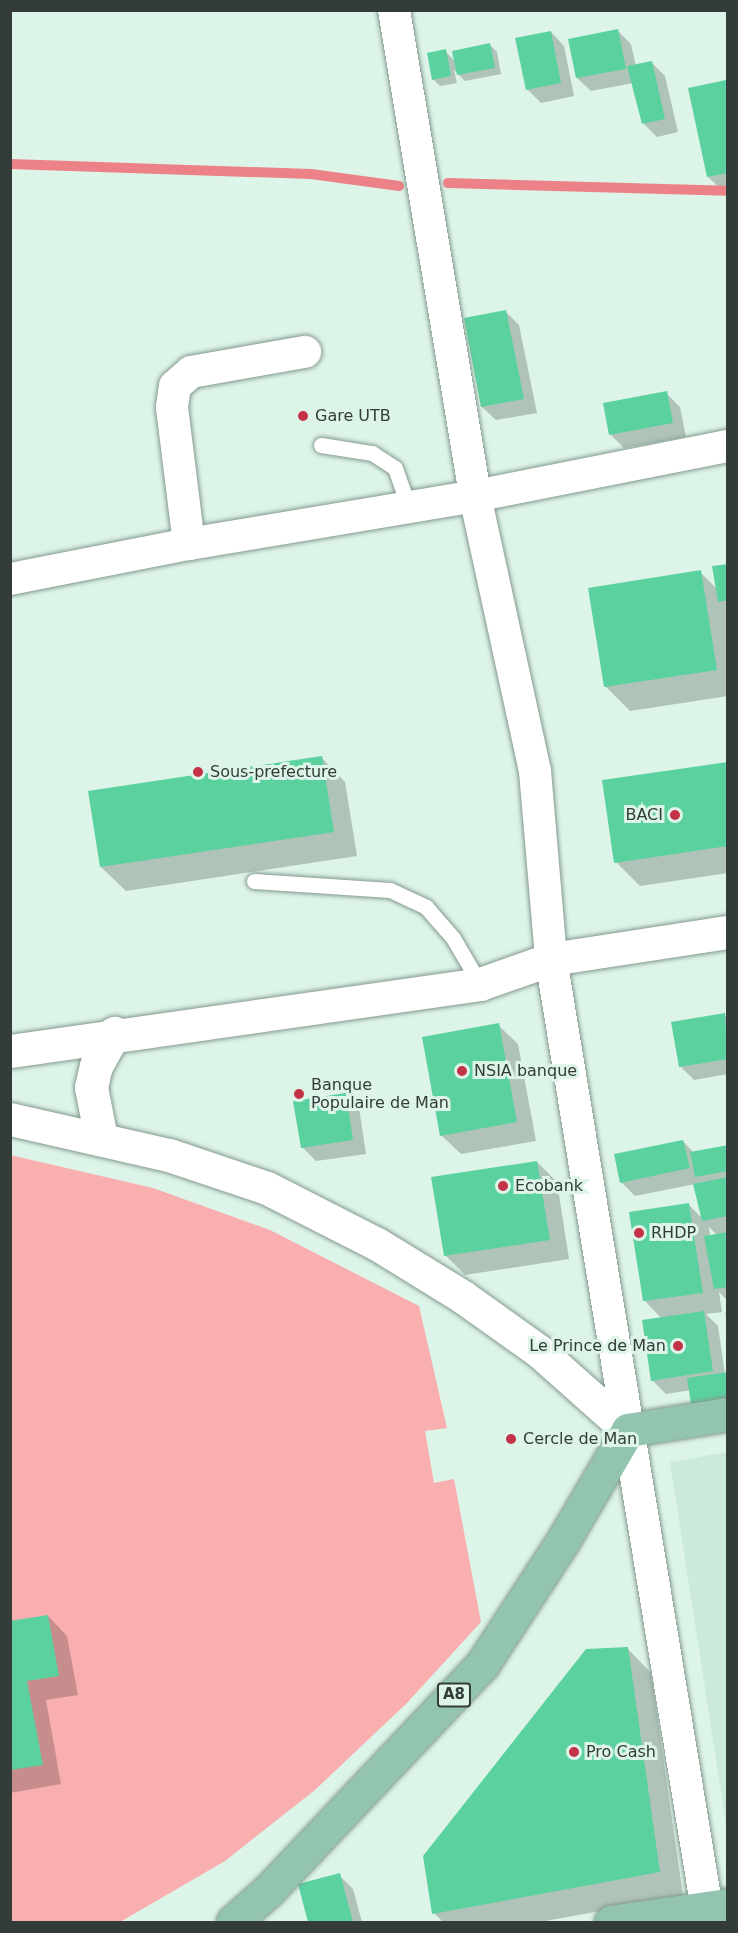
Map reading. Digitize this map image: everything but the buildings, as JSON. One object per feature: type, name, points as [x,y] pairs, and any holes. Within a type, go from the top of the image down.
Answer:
[{"type":"main road","points":[[628,1430],[728,1414]]},
{"type":"main road","name":"A8","points":[[233,1923],[276,1883],[482,1665],[564,1539],[628,1430]]},
{"type":"main road","points":[[610,1923],[714,1912]]},
{"type":"street","points":[[402,11],[475,496],[535,771],[551,959],[628,1430],[714,1912]]},
{"type":"street","points":[[189,544],[172,407],[176,386],[191,372],[305,352]]},
{"type":"street","points":[[10,579],[189,544],[475,496],[728,446]]},
{"type":"street","points":[[10,1051],[114,1033],[480,984],[551,959],[728,932]]},
{"type":"street","points":[[101,1138],[91,1087],[96,1066],[114,1033]]},
{"type":"street","points":[[10,1119],[169,1155],[267,1188],[377,1244],[540,1352],[628,1430]]},
{"type":"lane","points":[[321,445],[372,453],[394,468],[409,508]]},
{"type":"lane","points":[[254,881],[390,890],[426,907],[453,938],[480,984]]},
{"type":"shaded area","points":[[10,1155],[153,1188],[270,1230],[419,1306],[447,1428],[425,1431],[434,1483],[454,1479],[481,1622],[407,1703],[315,1790],[225,1861],[120,1922],[11,1922]]},
{"type":"shaded area","points":[[728,1453],[727,1831],[670,1462]]},
{"type":"waterway","points":[[10,164],[311,174],[399,186]]},
{"type":"waterway","points":[[448,183],[728,191]]},
{"type":"place","name":"Gare UTB","points":[[303,416]]},
{"type":"place","name":"Sous-prefecture","points":[[198,772]]},
{"type":"place","name":"BACI","points":[[675,815]]},
{"type":"place","name":"NSIA banque","points":[[462,1071]]},
{"type":"place","name":"Banque Populaire de Man","points":[[299,1094]]},
{"type":"place","name":"Ecobank","points":[[503,1186]]},
{"type":"place","name":"RHDP","points":[[639,1233]]},
{"type":"place","name":"Le Prince de Man","points":[[678,1346]]},
{"type":"place","name":"Cercle de Man","points":[[511,1439]]},
{"type":"place","name":"Pro Cash","points":[[574,1752]]}]
